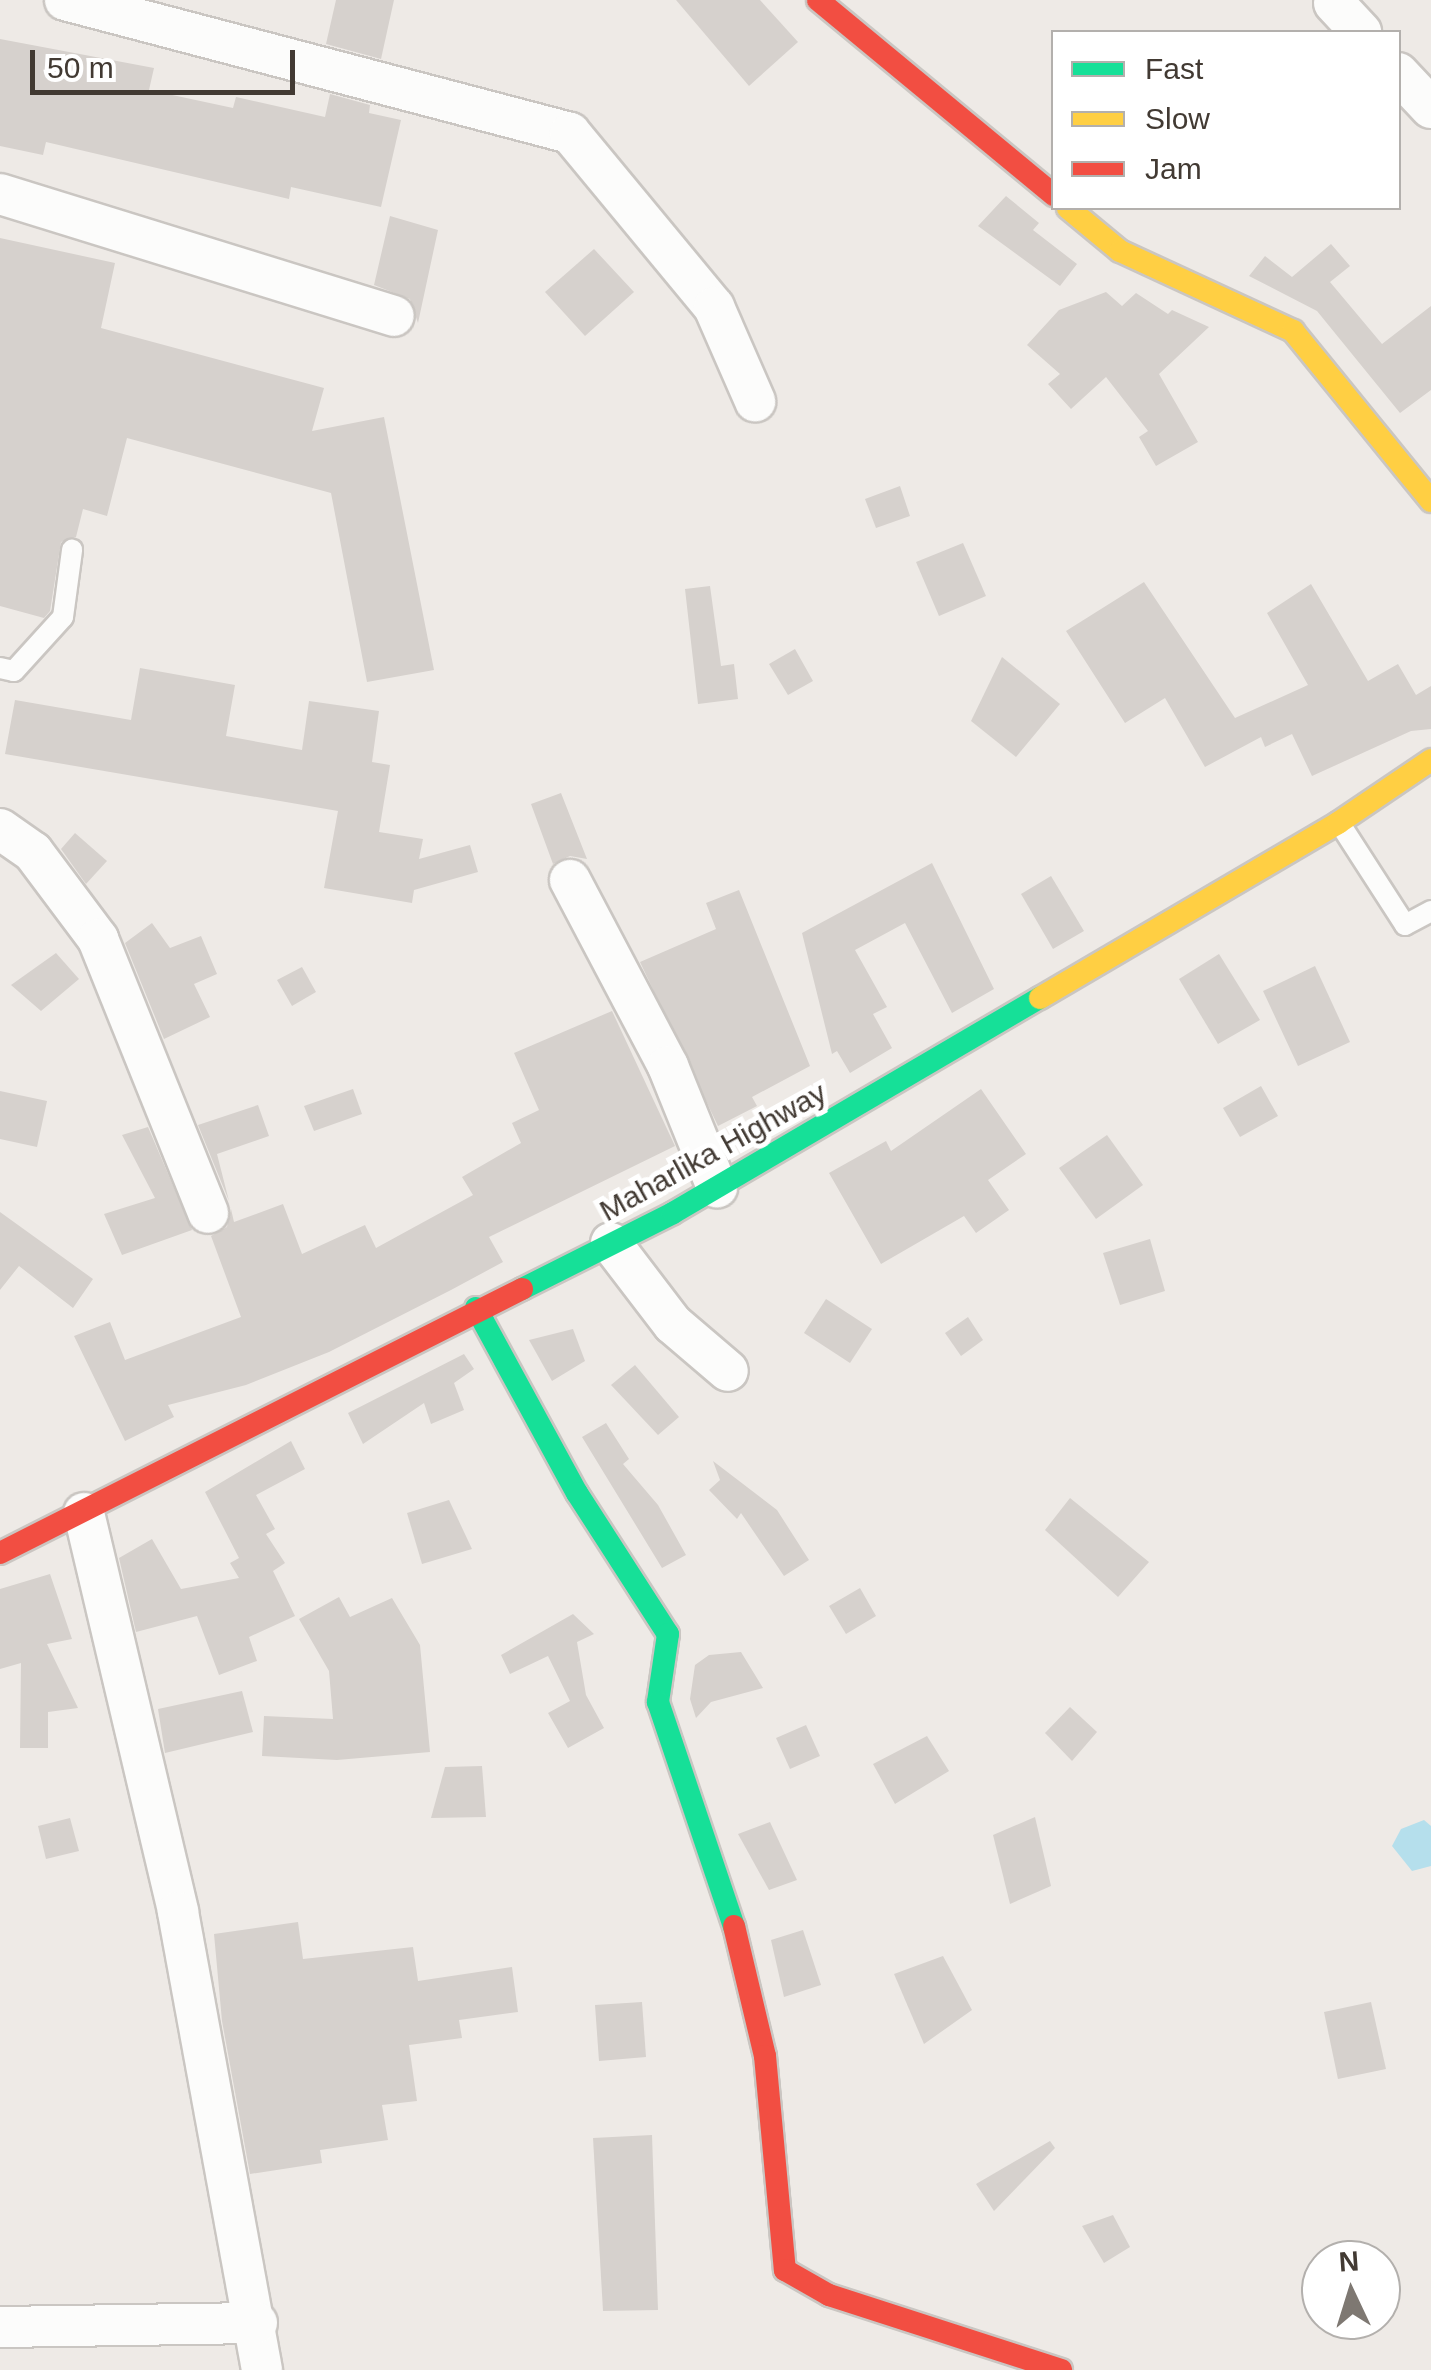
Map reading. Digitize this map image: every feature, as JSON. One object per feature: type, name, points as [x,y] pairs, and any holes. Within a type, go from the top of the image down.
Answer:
[{"type":"street","points":[[65,0],[570,133],[714,307],[755,401]]},
{"type":"street","points":[[818,0],[1051,194]]},
{"type":"street","points":[[1334,3],[1360,30]]},
{"type":"street","points":[[1401,75],[1431,108]]},
{"type":"street","points":[[0,194],[393,316]]},
{"type":"street","points":[[1070,210],[1120,251],[1292,331],[1431,502]]},
{"type":"street","name":"Maharlika Highway","points":[[0,1553],[717,1187],[1338,823],[1431,760]]},
{"type":"street","points":[[0,828],[34,852],[98,939],[208,1213]]},
{"type":"street","points":[[570,880],[668,1066],[717,1187]]},
{"type":"street","points":[[612,1243],[673,1324],[728,1371]]},
{"type":"street","points":[[476,1308],[577,1493],[668,1634],[658,1702],[740,1945],[766,2056],[785,2270],[829,2295],[1060,2370]]},
{"type":"street","points":[[84,1513],[178,1912],[262,2370]]},
{"type":"street","points":[[0,2327],[256,2323]]},
{"type":"lane","points":[[0,668],[14,671],[62,618],[72,550]]},
{"type":"lane","points":[[1338,823],[1406,926],[1431,910]]},
{"type":"water","points":[[1424,1820],[1431,1826],[1431,1866],[1412,1871],[1392,1846],[1401,1829]]},
{"type":"building","points":[[336,0],[394,0],[381,59],[326,44]]},
{"type":"building","points":[[676,0],[760,0],[798,42],[749,86]]},
{"type":"building","points":[[0,39],[154,68],[149,90],[233,108],[236,97],[325,117],[330,94],[370,105],[369,113],[401,120],[381,207],[291,187],[289,199],[46,142],[43,155],[0,146]]},
{"type":"building","points":[[1006,196],[1039,223],[1033,230],[1077,264],[1060,286],[978,226]]},
{"type":"building","points":[[390,216],[438,230],[418,323],[410,299],[374,285]]},
{"type":"building","points":[[0,238],[115,263],[101,328],[324,388],[312,431],[384,417],[434,670],[367,682],[331,493],[127,438],[107,516],[83,509],[76,537],[61,542],[50,611],[44,618],[0,606]]},
{"type":"building","points":[[1331,244],[1350,266],[1330,282],[1382,344],[1431,306],[1431,390],[1400,413],[1317,311],[1249,276],[1265,256],[1292,277]]},
{"type":"building","points":[[594,249],[634,292],[585,336],[545,292]]},
{"type":"building","points":[[1106,292],[1122,306],[1136,293],[1168,314],[1172,310],[1209,327],[1159,374],[1198,442],[1156,466],[1139,437],[1148,431],[1106,377],[1071,409],[1048,384],[1060,374],[1027,345],[1059,310]]},
{"type":"building","points":[[900,486],[910,516],[876,528],[865,499]]},
{"type":"building","points":[[963,543],[986,596],[939,616],[916,562]]},
{"type":"building","points":[[1144,582],[1235,718],[1308,685],[1267,613],[1311,584],[1368,681],[1398,664],[1416,695],[1431,686],[1431,729],[1411,731],[1312,776],[1292,734],[1265,747],[1261,737],[1205,767],[1165,698],[1125,723],[1066,631]]},
{"type":"building","points":[[710,586],[721,666],[734,664],[738,699],[698,704],[685,589]]},
{"type":"building","points":[[795,649],[813,681],[788,695],[769,664]]},
{"type":"building","points":[[1002,657],[1060,704],[1016,757],[971,721]]},
{"type":"building","points":[[140,668],[235,685],[226,736],[302,750],[309,701],[379,711],[372,762],[390,765],[379,832],[423,839],[419,859],[470,845],[478,872],[414,890],[412,903],[324,888],[338,811],[5,754],[15,700],[131,720]]},
{"type":"building","points":[[561,793],[587,859],[570,856],[553,864],[531,804]]},
{"type":"building","points":[[75,833],[107,861],[86,884],[61,849]]},
{"type":"building","points":[[932,863],[994,989],[952,1013],[905,923],[855,950],[887,1007],[873,1014],[892,1048],[850,1073],[837,1051],[832,1054],[802,933]]},
{"type":"building","points":[[1051,876],[1084,931],[1053,949],[1021,894]]},
{"type":"building","points":[[739,890],[810,1066],[752,1097],[757,1106],[718,1126],[640,962],[716,929],[706,903]]},
{"type":"building","points":[[152,923],[170,948],[201,936],[217,974],[194,984],[210,1017],[164,1039],[125,943]]},
{"type":"building","points":[[56,953],[79,979],[41,1011],[11,985]]},
{"type":"building","points":[[1219,954],[1260,1020],[1218,1044],[1179,979]]},
{"type":"building","points":[[1315,966],[1350,1042],[1298,1066],[1263,991]]},
{"type":"building","points":[[302,967],[316,992],[292,1006],[277,980]]},
{"type":"building","points":[[612,1011],[675,1146],[489,1237],[503,1262],[451,1290],[329,1352],[246,1385],[168,1405],[174,1417],[125,1441],[74,1336],[110,1322],[125,1360],[241,1317],[211,1236],[227,1227],[231,1209],[234,1222],[283,1204],[302,1254],[365,1225],[376,1248],[473,1195],[462,1177],[521,1143],[512,1123],[539,1110],[514,1053]]},
{"type":"building","points":[[1261,1086],[1278,1116],[1240,1137],[1223,1108]]},
{"type":"building","points":[[353,1089],[362,1114],[314,1131],[304,1106]]},
{"type":"building","points":[[981,1089],[1026,1154],[988,1180],[1009,1210],[976,1233],[964,1216],[881,1264],[829,1173],[886,1141],[891,1151]]},
{"type":"building","points":[[0,1091],[47,1101],[37,1147],[0,1139]]},
{"type":"building","points":[[258,1105],[269,1136],[217,1154],[229,1201],[198,1125]]},
{"type":"building","points":[[148,1127],[192,1230],[122,1255],[104,1214],[155,1198],[122,1135]]},
{"type":"building","points":[[1107,1135],[1143,1185],[1096,1219],[1059,1168]]},
{"type":"building","points":[[0,1212],[93,1279],[73,1308],[19,1266],[0,1290]]},
{"type":"building","points":[[1150,1239],[1165,1291],[1120,1305],[1103,1253]]},
{"type":"building","points":[[826,1299],[872,1329],[850,1363],[804,1333]]},
{"type":"building","points":[[968,1317],[983,1340],[961,1356],[945,1333]]},
{"type":"building","points":[[573,1329],[585,1361],[552,1381],[529,1340]]},
{"type":"building","points":[[464,1354],[474,1369],[454,1383],[464,1410],[431,1424],[424,1403],[363,1444],[348,1413]]},
{"type":"building","points":[[635,1365],[679,1417],[658,1435],[611,1385]]},
{"type":"building","points":[[606,1423],[629,1459],[623,1464],[658,1505],[686,1555],[662,1568],[582,1437]]},
{"type":"building","points":[[291,1441],[305,1469],[256,1495],[275,1529],[266,1534],[285,1563],[273,1571],[295,1616],[249,1637],[257,1661],[219,1675],[197,1616],[136,1632],[119,1558],[152,1539],[181,1589],[239,1578],[230,1563],[239,1558],[205,1492]]},
{"type":"building","points":[[713,1461],[777,1510],[809,1560],[784,1576],[741,1513],[737,1519],[709,1490],[720,1480]]},
{"type":"building","points":[[1070,1498],[1149,1562],[1118,1597],[1045,1530]]},
{"type":"building","points":[[449,1500],[472,1549],[422,1564],[407,1513]]},
{"type":"building","points":[[50,1574],[72,1639],[47,1644],[78,1708],[48,1712],[48,1748],[20,1748],[21,1663],[0,1669],[0,1589]]},
{"type":"building","points":[[860,1588],[876,1616],[846,1634],[829,1606]]},
{"type":"building","points":[[339,1597],[350,1617],[392,1598],[420,1645],[430,1752],[337,1760],[262,1756],[264,1716],[333,1719],[329,1671],[299,1619]]},
{"type":"building","points":[[573,1614],[594,1634],[577,1642],[586,1695],[604,1728],[568,1748],[548,1713],[570,1701],[548,1656],[510,1674],[501,1655]]},
{"type":"building","points":[[741,1652],[763,1688],[711,1702],[696,1718],[690,1699],[695,1665],[709,1655]]},
{"type":"building","points":[[242,1691],[253,1732],[165,1753],[158,1709]]},
{"type":"building","points":[[1070,1707],[1097,1732],[1072,1761],[1045,1733]]},
{"type":"building","points":[[806,1725],[820,1756],[790,1769],[776,1738]]},
{"type":"building","points":[[927,1736],[949,1771],[895,1804],[873,1764]]},
{"type":"building","points":[[482,1766],[486,1817],[431,1818],[445,1767]]},
{"type":"building","points":[[1035,1817],[1051,1886],[1010,1904],[993,1835]]},
{"type":"building","points":[[70,1818],[79,1851],[46,1859],[38,1826]]},
{"type":"building","points":[[770,1822],[797,1880],[769,1890],[738,1834]]},
{"type":"building","points":[[298,1922],[303,1959],[413,1947],[418,1981],[512,1967],[518,2012],[459,2020],[462,2038],[409,2045],[417,2101],[382,2105],[388,2140],[320,2150],[322,2163],[250,2174],[222,2021],[214,1934]]},
{"type":"building","points":[[803,1930],[821,1985],[784,1997],[771,1940]]},
{"type":"building","points":[[943,1956],[972,2010],[924,2044],[894,1974]]},
{"type":"building","points":[[642,2002],[646,2057],[599,2061],[595,2005]]},
{"type":"building","points":[[1371,2002],[1386,2069],[1338,2079],[1324,2012]]},
{"type":"building","points":[[652,2135],[658,2310],[603,2311],[593,2138]]},
{"type":"building","points":[[1050,2141],[1055,2148],[994,2211],[976,2184]]},
{"type":"building","points":[[1113,2215],[1130,2247],[1104,2263],[1082,2226]]},
{"type":"traffic: fast","points":[[522,1289],[673,1213],[1040,998]]},
{"type":"traffic: fast","points":[[476,1308],[577,1493],[668,1634],[658,1702],[734,1926]]},
{"type":"traffic: slow","points":[[1070,210],[1120,251],[1293,331],[1431,501]]},
{"type":"traffic: slow","points":[[1040,998],[1338,823],[1431,760]]},
{"type":"traffic: jam","points":[[818,0],[1051,193]]},
{"type":"traffic: jam","points":[[0,1553],[522,1289]]},
{"type":"traffic: jam","points":[[734,1926],[765,2056],[785,2270],[829,2295],[1061,2370]]}]
